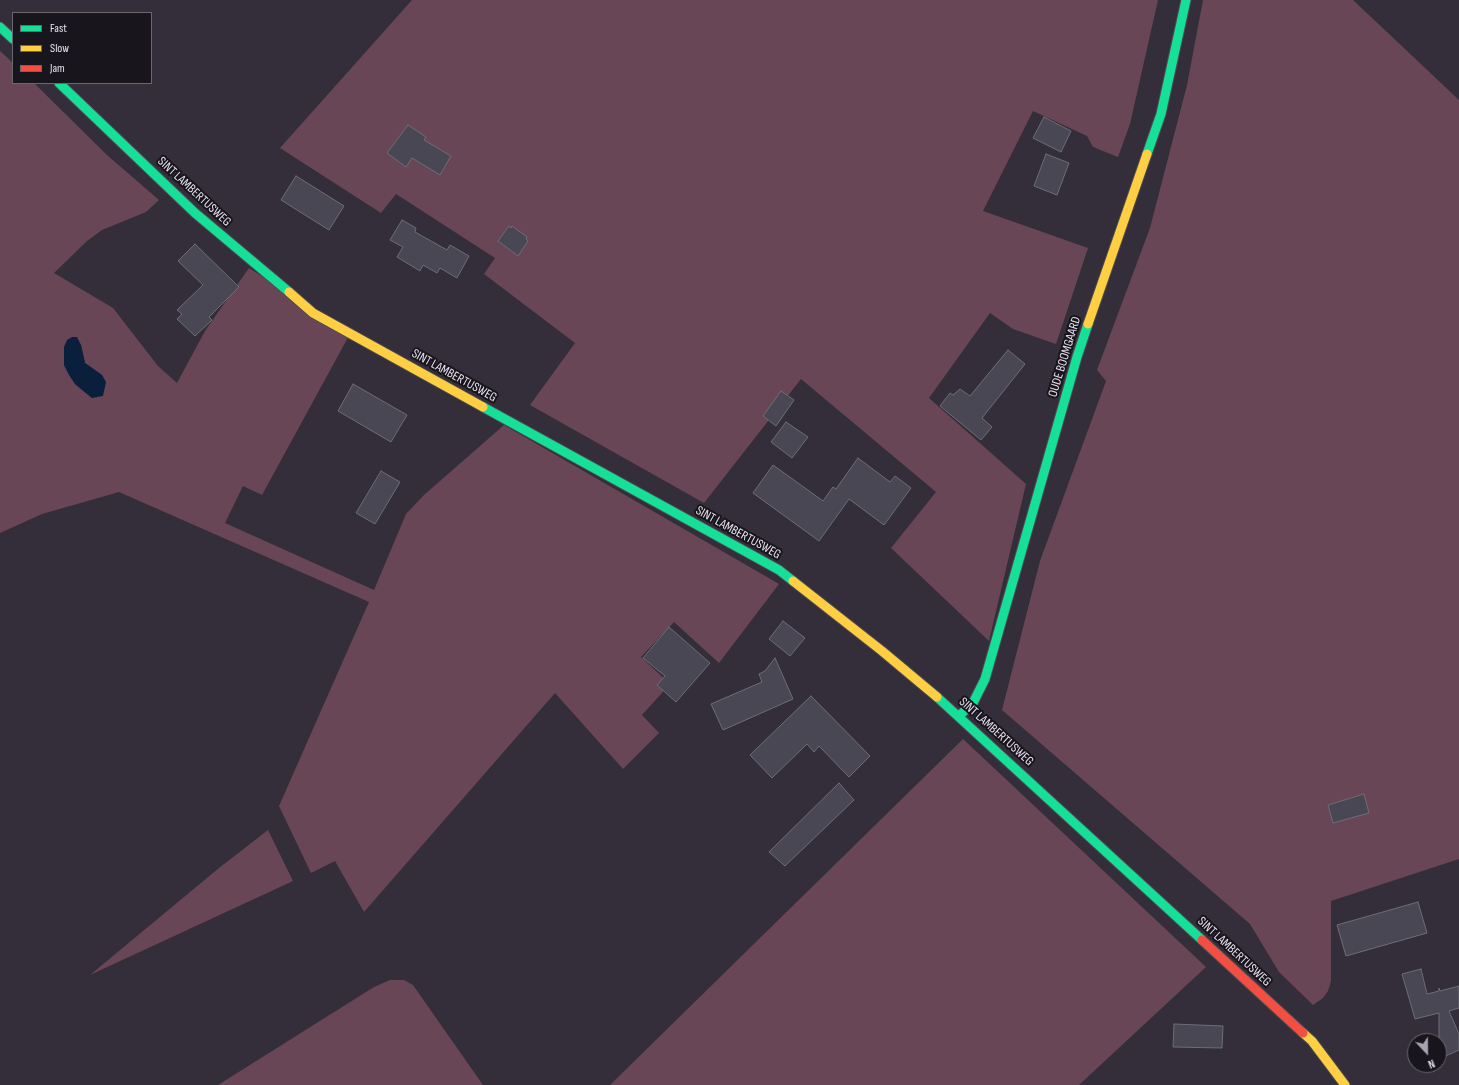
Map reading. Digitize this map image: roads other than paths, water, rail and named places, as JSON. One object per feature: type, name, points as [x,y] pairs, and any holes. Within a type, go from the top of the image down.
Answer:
[{"type":"street","name":"OUDE BOOMGAARD","points":[[959,716],[973,703],[985,679],[1077,357],[1161,114],[1186,0]]},
{"type":"street","points":[[0,27],[12,38]]},
{"type":"street","name":"SINT LAMBERTUSWEG","points":[[60,84],[195,213],[313,313],[779,570],[882,651],[959,716],[1312,1041],[1345,1085]]},
{"type":"water","points":[[72,337],[77,337],[81,345],[85,363],[102,375],[106,382],[103,396],[92,398],[75,384],[69,375],[64,365],[64,347],[67,340]]}]
